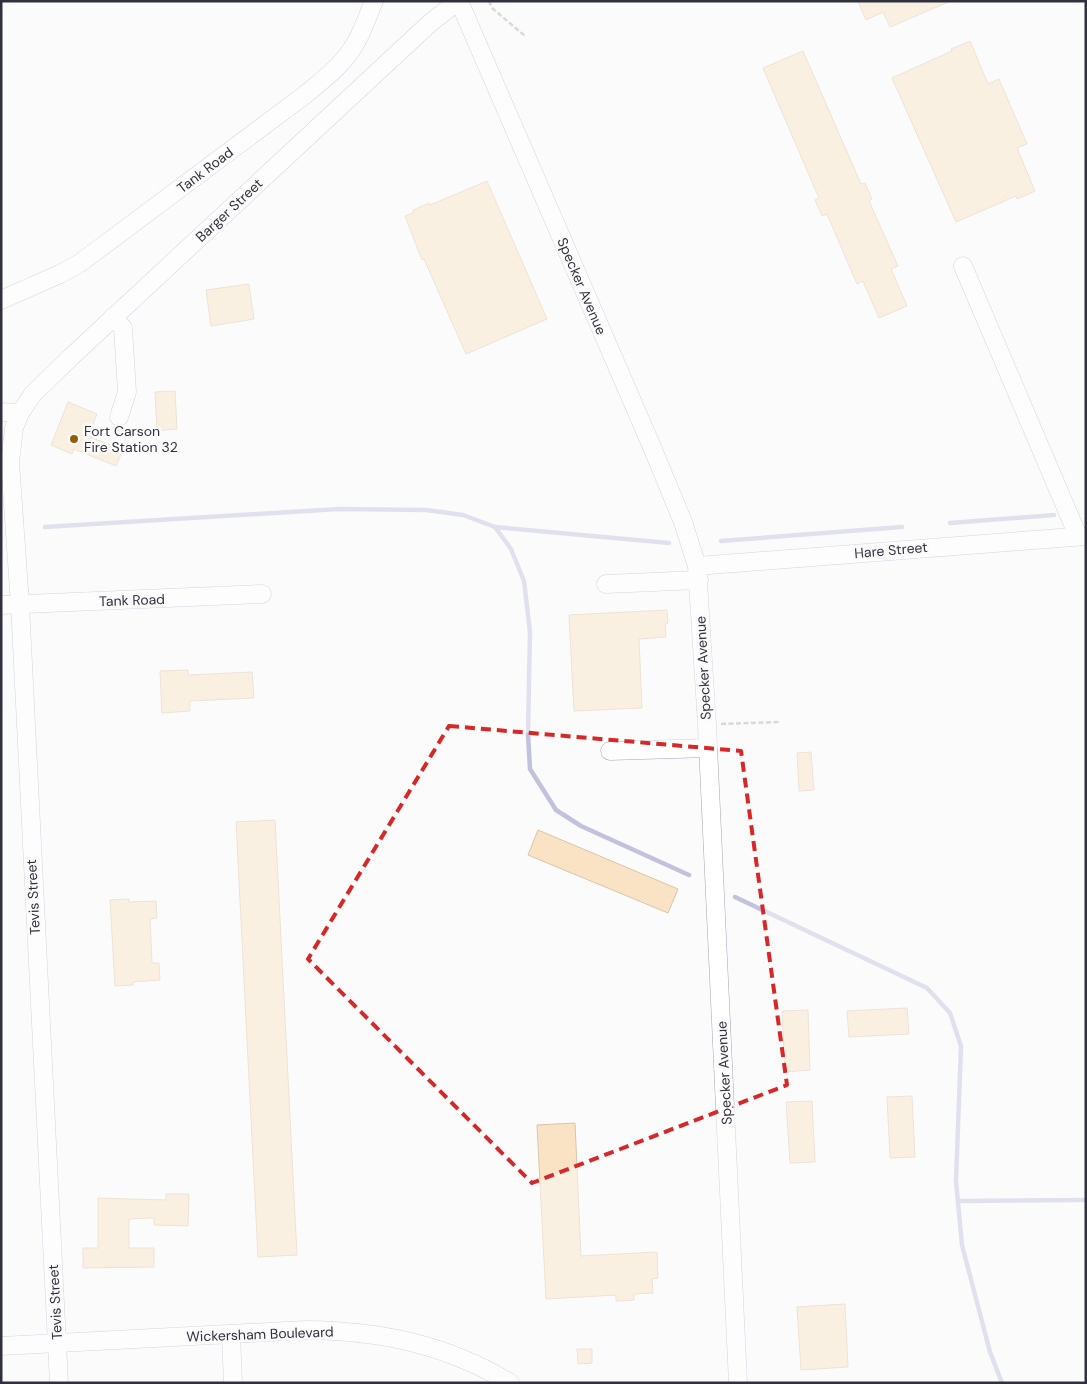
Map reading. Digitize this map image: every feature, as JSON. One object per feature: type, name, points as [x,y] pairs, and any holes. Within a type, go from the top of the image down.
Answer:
[{"type":"street","name":"Tank Road","points":[[1,300],[80,263],[306,94],[336,69],[346,57],[356,43],[374,1]]},
{"type":"street","name":"Barger Street","points":[[20,413],[33,394],[114,317],[429,24],[458,1]]},
{"type":"street","name":"Specker Avenue","points":[[458,1],[652,447],[680,515],[698,573],[738,1383]]},
{"type":"street","points":[[964,266],[1082,536]]},
{"type":"street","points":[[114,317],[123,328],[127,392],[118,417]]},
{"type":"street","points":[[1,412],[20,413]]},
{"type":"street","name":"Tevis Street","points":[[20,413],[14,428],[10,462],[20,604],[59,1383]]},
{"type":"street","name":"Hare Street","points":[[606,584],[698,573],[1082,536]]},
{"type":"street","name":"Tank Road","points":[[1,606],[262,594]]},
{"type":"street","points":[[610,751],[708,748]]},
{"type":"street","name":"Wickersham Boulevard","points":[[1,1346],[333,1330],[381,1335],[440,1349],[480,1365],[510,1383]]},
{"type":"street","points":[[231,1335],[233,1383]]},
{"type":"path","points":[[489,1],[492,8],[525,36]]},
{"type":"path","points":[[707,725],[779,722]]},
{"type":"highlighted area","points":[[449,726],[741,751],[787,1085],[532,1183],[308,959]]},
{"type":"building","points":[[858,1],[951,1],[890,27],[883,12],[866,20]]},
{"type":"building","points":[[970,41],[988,84],[999,79],[1027,144],[1017,148],[1035,191],[1017,199],[1016,196],[956,222],[892,78]]},
{"type":"building","points":[[803,51],[861,184],[865,183],[872,199],[869,201],[898,266],[891,269],[907,306],[879,318],[863,281],[857,284],[827,214],[822,216],[815,200],[819,198],[763,68]]},
{"type":"building","points":[[487,181],[547,319],[466,354],[424,259],[422,260],[405,216],[429,203],[430,205]]},
{"type":"building","points":[[249,284],[254,319],[211,326],[206,290]]},
{"type":"building","points":[[175,391],[177,429],[157,431],[155,392]]},
{"type":"building","name":"Fort Carson Fire Station 32","points":[[68,402],[97,414],[88,436],[123,450],[116,466],[74,449],[72,454],[51,445]]},
{"type":"building","points":[[667,610],[666,637],[639,639],[642,708],[574,711],[569,615]]},
{"type":"building","points":[[188,670],[188,675],[252,672],[254,698],[190,701],[190,711],[162,713],[160,671]]},
{"type":"building","points":[[811,752],[814,790],[799,791],[797,753]]},
{"type":"building","points":[[275,820],[297,1255],[258,1257],[236,822]]},
{"type":"building","points":[[538,830],[678,889],[668,913],[528,855]]},
{"type":"building","points":[[129,899],[129,902],[156,901],[157,918],[150,919],[152,963],[159,963],[160,980],[133,982],[133,985],[115,986],[110,900]]},
{"type":"building","points":[[907,1008],[909,1034],[849,1037],[847,1011]]},
{"type":"building","points":[[808,1010],[810,1070],[785,1072],[782,1011]]},
{"type":"building","points":[[912,1096],[915,1157],[890,1158],[887,1097]]},
{"type":"building","points":[[812,1101],[815,1162],[790,1163],[786,1102]]},
{"type":"building","points":[[575,1123],[581,1256],[657,1252],[658,1278],[652,1279],[653,1293],[634,1294],[634,1300],[616,1301],[616,1295],[546,1299],[537,1125]]},
{"type":"building","points":[[166,1194],[189,1194],[188,1226],[154,1225],[154,1218],[129,1219],[129,1248],[154,1248],[154,1267],[83,1268],[83,1248],[98,1248],[98,1198],[166,1200]]},
{"type":"building","points":[[845,1304],[848,1367],[801,1370],[797,1307]]},
{"type":"building","points":[[577,1349],[592,1349],[592,1363],[578,1364]]},
{"type":"waterway","points":[[45,527],[339,509],[426,510],[463,515],[495,527],[511,549],[524,581],[530,632],[528,734],[530,769],[556,810],[581,826],[689,875]]},
{"type":"waterway","points":[[950,523],[1054,515]]},
{"type":"waterway","points":[[495,527],[669,543]]},
{"type":"waterway","points":[[721,541],[902,527]]},
{"type":"waterway","points":[[735,897],[927,988],[950,1013],[961,1046],[956,1181],[962,1245],[990,1352],[1002,1383]]},
{"type":"waterway","points":[[958,1201],[1086,1200]]},
{"type":"place","name":"Fort Carson Fire Station 32","points":[[74,439]]}]
